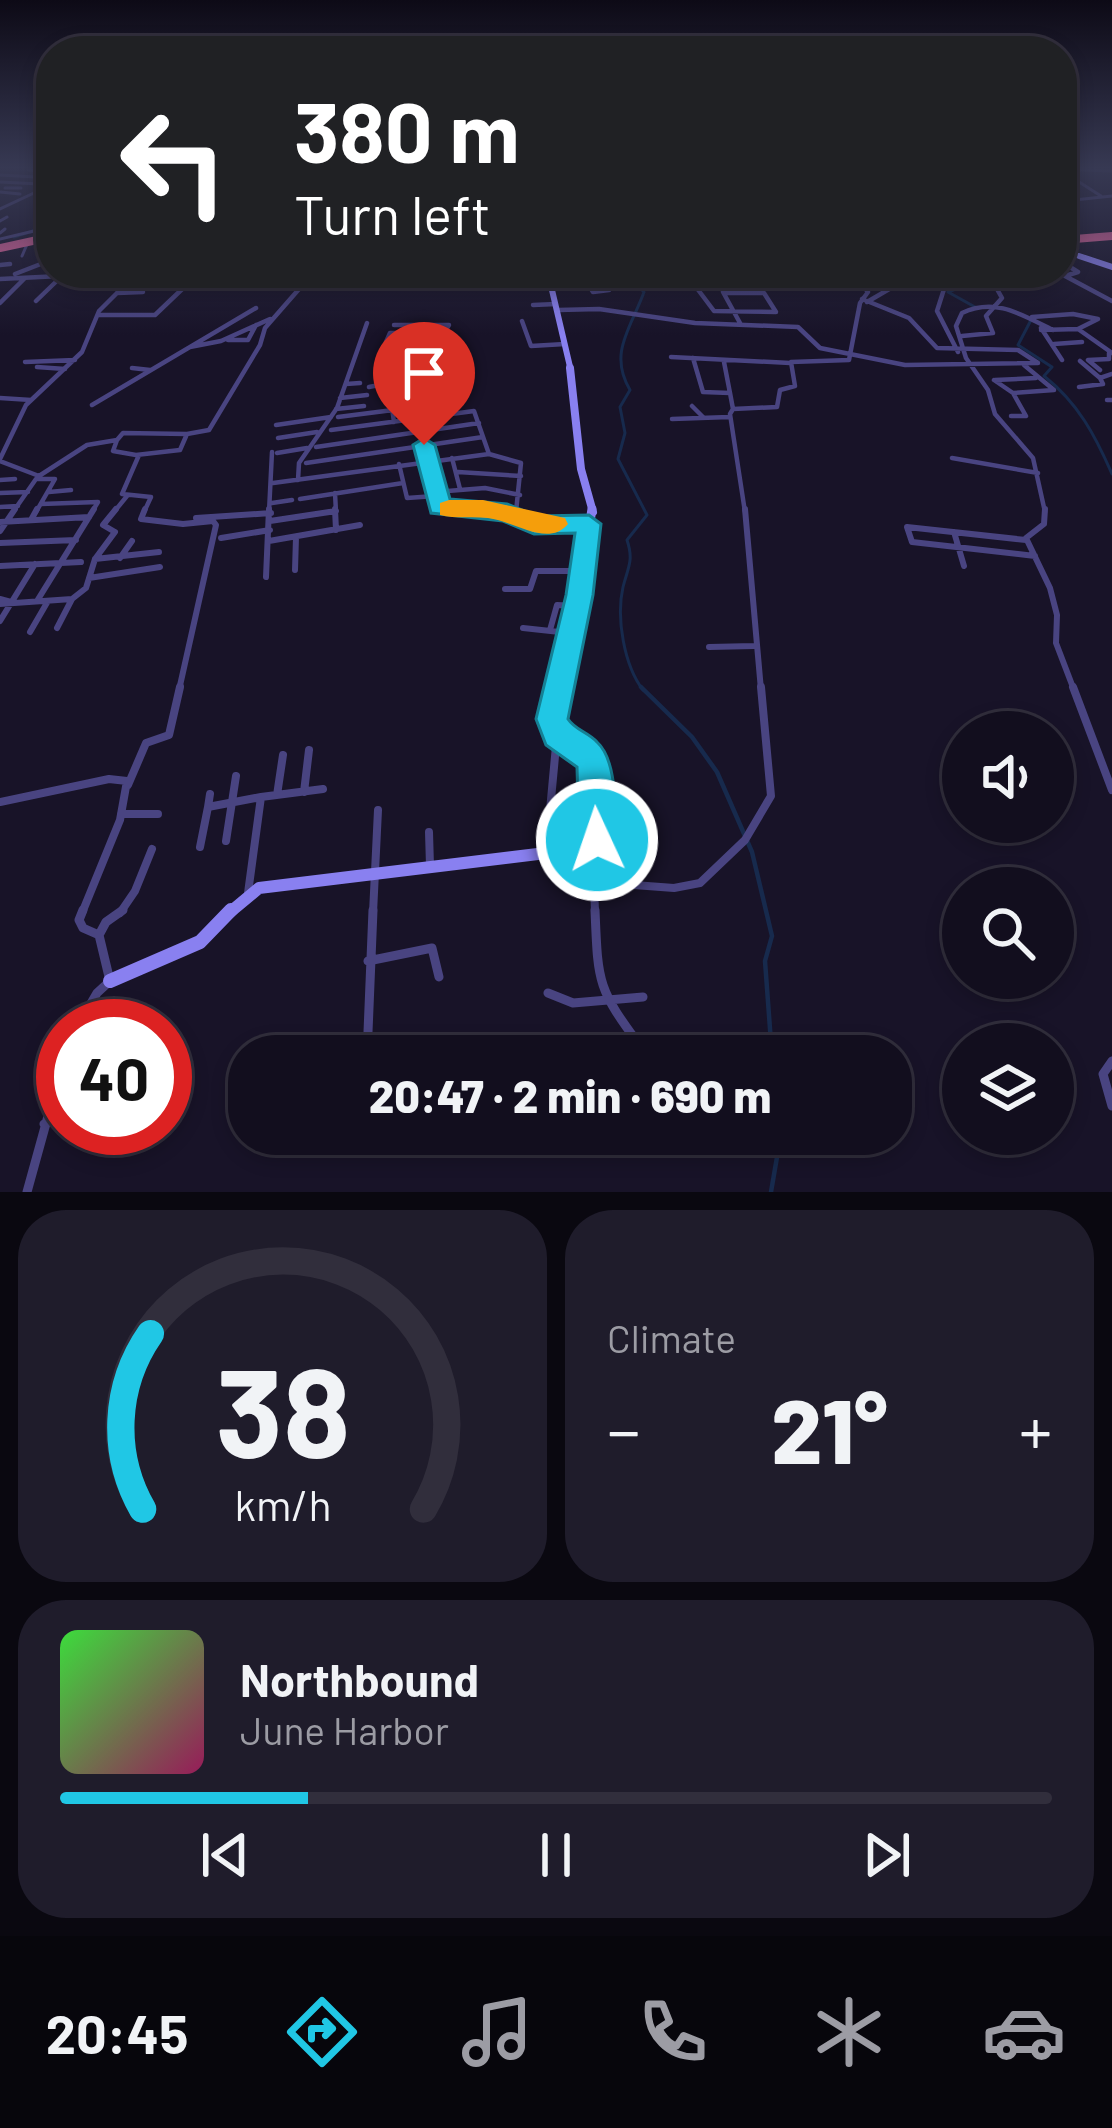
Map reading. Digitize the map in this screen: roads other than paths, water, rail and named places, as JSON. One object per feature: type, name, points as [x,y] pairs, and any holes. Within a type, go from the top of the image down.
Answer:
[{"type":"highway","points":[[2,239],[36,240]]},
{"type":"highway","points":[[1077,239],[1112,239]]},
{"type":"street","points":[[10,264],[0,263],[2,239],[36,231]]},
{"type":"street","points":[[22,256],[28,242]]},
{"type":"street","points":[[1077,256],[1112,267]]},
{"type":"street","points":[[0,278],[36,269]]},
{"type":"street","points":[[0,278],[36,276]]},
{"type":"street","points":[[2,299],[27,277]]},
{"type":"street","points":[[1077,282],[1112,301]]},
{"type":"street","points":[[0,287],[16,286]]},
{"type":"street","points":[[36,301],[49,288]]},
{"type":"street","points":[[117,440],[87,445],[39,476],[0,460],[31,400],[75,360],[98,315],[121,288]]},
{"type":"street","points":[[98,315],[155,315],[183,288]]},
{"type":"street","points":[[188,434],[181,450],[139,455],[113,451],[123,433],[188,434],[210,429],[272,319],[300,288]]},
{"type":"street","points":[[549,820],[557,734],[552,709],[576,606],[592,501],[581,469],[576,393],[552,288]]},
{"type":"street","points":[[696,288],[712,311],[733,311],[776,312],[765,293],[722,289],[733,311],[740,323]]},
{"type":"street","points":[[671,357],[724,362],[848,361],[868,292],[865,288]]},
{"type":"street","points":[[865,301],[891,288]]},
{"type":"street","points":[[944,288],[937,310],[981,380],[995,414],[1033,458],[1038,472],[1046,515],[1044,524],[1025,536],[1047,574],[1056,643],[1112,790]]},
{"type":"street","points":[[962,338],[993,333],[986,316],[998,305],[1001,295],[997,288]]},
{"type":"street","points":[[117,292],[143,292]]},
{"type":"street","points":[[745,293],[755,312]]},
{"type":"street","points":[[594,300],[596,309]]},
{"type":"street","points":[[533,305],[695,323],[802,328],[820,348],[905,365],[1038,362],[1022,351],[960,352],[933,346],[909,318],[865,301]]},
{"type":"street","points":[[960,352],[958,316],[974,306],[998,305],[1030,316],[1054,317],[1077,310],[1098,319],[1084,329],[1042,327]]},
{"type":"street","points":[[92,404],[256,308]]},
{"type":"street","points":[[1030,316],[1062,361]]},
{"type":"street","points":[[187,346],[210,347],[272,319]]},
{"type":"street","points":[[522,321],[531,346],[565,344]]},
{"type":"street","points":[[232,322],[251,325]]},
{"type":"street","points":[[298,480],[299,463],[335,414],[368,322]]},
{"type":"street","points":[[228,340],[249,339],[251,325]]},
{"type":"street","points":[[394,325],[416,329]]},
{"type":"street","points":[[416,329],[409,379],[434,494],[442,508],[516,514],[534,525],[589,524]]},
{"type":"street","points":[[416,329],[390,333],[386,341],[438,342]]},
{"type":"street","points":[[1078,387],[1102,384],[1088,360],[1109,359],[1111,353],[1084,329]]},
{"type":"street","points":[[962,338],[972,351]]},
{"type":"street","points":[[235,350],[241,340]]},
{"type":"street","points":[[1054,344],[1082,342]]},
{"type":"street","points":[[394,422],[389,351],[410,351]]},
{"type":"street","points":[[693,358],[703,392],[730,393]]},
{"type":"street","points":[[25,362],[75,360]]},
{"type":"street","points":[[594,882],[688,886],[712,876],[745,840],[770,796],[744,500],[724,362]]},
{"type":"street","points":[[672,419],[778,407],[780,390],[795,386],[790,363]]},
{"type":"street","points":[[1013,393],[1054,390],[1024,365]]},
{"type":"street","points":[[37,367],[65,369]]},
{"type":"street","points":[[131,368],[153,371]]},
{"type":"street","points":[[408,369],[432,370],[444,415]]},
{"type":"street","points":[[1100,374],[1112,374]]},
{"type":"street","points":[[436,380],[453,378]]},
{"type":"street","points":[[981,380],[1039,378]]},
{"type":"street","points":[[118,379],[130,382]]},
{"type":"street","points":[[340,399],[409,379]]},
{"type":"street","points":[[994,380],[1013,393],[1026,416],[1011,416]]},
{"type":"street","points":[[346,384],[360,383]]},
{"type":"street","points":[[439,391],[455,388]]},
{"type":"street","points":[[0,398],[31,400]]},
{"type":"street","points":[[276,425],[364,406]]},
{"type":"street","points":[[692,406],[703,417]]},
{"type":"street","points":[[335,414],[393,410]]},
{"type":"street","points":[[331,430],[474,411],[489,454]]},
{"type":"street","points":[[358,415],[358,490]]},
{"type":"street","points":[[266,577],[275,452],[479,423]]},
{"type":"street","points":[[278,438],[321,432]]},
{"type":"street","points":[[306,463],[483,436]]},
{"type":"street","points":[[273,483],[489,454],[520,461],[516,514]]},
{"type":"street","points":[[99,935],[83,928],[79,920],[146,743],[169,735],[217,525],[142,519],[152,497],[122,494],[139,455]]},
{"type":"street","points":[[452,457],[460,489]]},
{"type":"street","points":[[952,458],[1038,472]]},
{"type":"street","points":[[399,464],[407,497],[460,489],[520,495]]},
{"type":"street","points":[[458,472],[521,476]]},
{"type":"street","points":[[0,531],[36,479],[54,478],[31,520]]},
{"type":"street","points":[[0,480],[15,479]]},
{"type":"street","points":[[221,538],[271,517],[296,500],[403,483]]},
{"type":"street","points":[[49,492],[71,490]]},
{"type":"street","points":[[0,493],[28,492]]},
{"type":"street","points":[[335,494],[336,530]]},
{"type":"street","points":[[57,628],[115,532],[104,525],[104,518],[127,496]]},
{"type":"street","points":[[37,601],[98,502],[41,504]]},
{"type":"street","points":[[0,507],[18,506]]},
{"type":"street","points":[[196,518],[336,511]]},
{"type":"street","points":[[3,522],[89,517]]},
{"type":"street","points":[[269,541],[360,525]]},
{"type":"street","points":[[1027,540],[907,527],[912,542],[1035,556]]},
{"type":"street","points":[[954,532],[964,566]]},
{"type":"street","points":[[295,570],[296,537]]},
{"type":"street","points":[[0,543],[76,540]]},
{"type":"street","points":[[120,558],[132,541]]},
{"type":"street","points":[[95,560],[159,552]]},
{"type":"street","points":[[0,566],[81,562]]},
{"type":"street","points":[[0,620],[34,564]]},
{"type":"street","points":[[89,578],[160,567]]},
{"type":"street","points":[[505,589],[530,589],[536,571],[582,571]]},
{"type":"street","points":[[0,602],[77,595]]},
{"type":"street","points":[[30,632],[48,601]]},
{"type":"street","points":[[550,630],[557,605],[576,606]]},
{"type":"street","points":[[523,628],[569,633]]},
{"type":"street","points":[[710,647],[754,646]]},
{"type":"street","points":[[557,734],[586,753],[593,764],[594,954],[605,999],[632,1035]]},
{"type":"street","points":[[304,791],[309,750]]},
{"type":"street","points":[[277,794],[283,755]]},
{"type":"street","points":[[226,841],[236,776]]},
{"type":"street","points":[[0,802],[109,779],[124,779],[128,785]]},
{"type":"street","points":[[208,807],[323,789]]},
{"type":"street","points":[[200,847],[210,794]]},
{"type":"street","points":[[248,893],[261,797]]},
{"type":"street","points":[[368,1032],[377,810]]},
{"type":"street","points":[[122,814],[158,814]]},
{"type":"street","points":[[429,832],[430,866]]},
{"type":"street","points":[[94,999],[110,981],[200,942],[248,893],[286,882],[587,848],[595,843]]},
{"type":"street","points":[[110,981],[99,935],[107,921],[118,918],[129,905],[152,849]]},
{"type":"street","points":[[368,961],[432,948],[439,977]]},
{"type":"street","points":[[548,993],[573,1003],[643,997]]},
{"type":"street","points":[[1112,1061],[1103,1074],[1112,1106]]},
{"type":"street","points":[[27,1192],[36,1154]]},
{"type":"waterway","points":[[14,237],[36,230]]},
{"type":"waterway","points":[[640,288],[644,292],[621,352],[630,390],[620,407],[625,433],[618,459],[647,515],[627,540],[630,559],[620,613],[626,655],[643,690]]},
{"type":"waterway","points":[[958,288],[948,292],[975,307]]},
{"type":"waterway","points":[[1031,320],[1018,345],[1052,367],[1044,376],[1084,421],[1112,474]]},
{"type":"waterway","points":[[641,687],[692,737],[717,772],[752,852],[772,936],[765,961],[770,1035]]},
{"type":"waterway","points":[[771,1192],[777,1155]]}]
